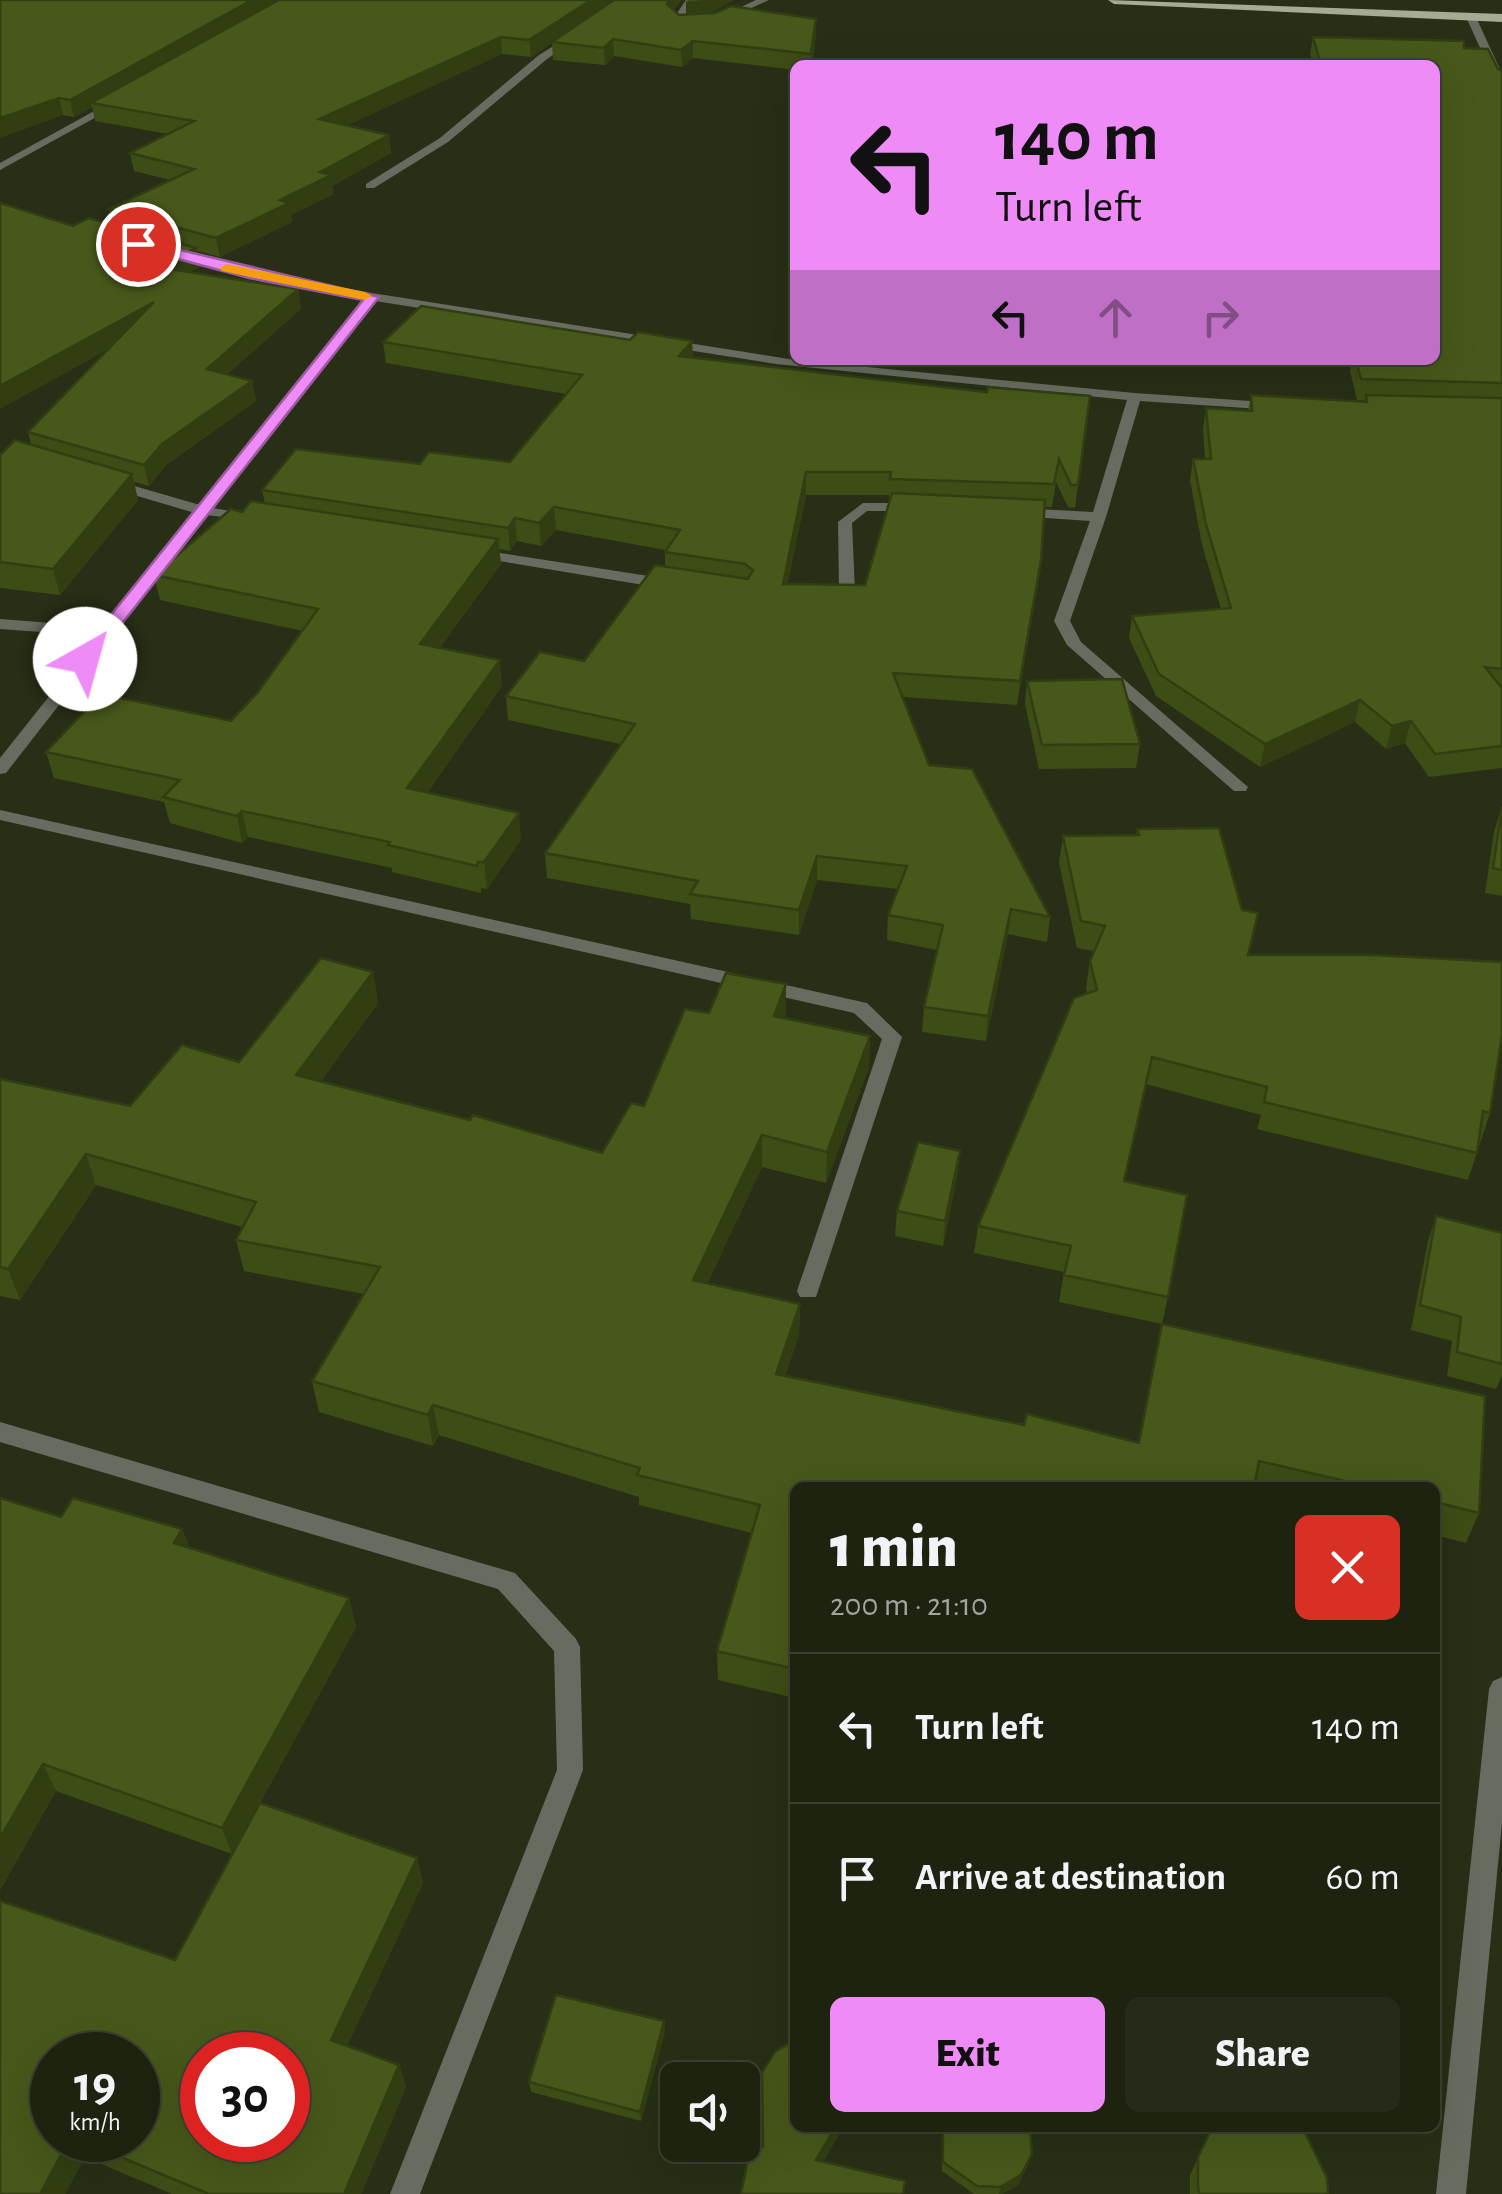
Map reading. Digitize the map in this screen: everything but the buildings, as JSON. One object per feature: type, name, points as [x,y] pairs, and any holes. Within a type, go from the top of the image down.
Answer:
[{"type":"main road","points":[[1114,0],[1502,18]]},
{"type":"main road","points":[[1386,0],[1502,4]]},
{"type":"street","points":[[691,0],[676,22],[699,28]]},
{"type":"street","points":[[712,24],[764,0]]},
{"type":"street","points":[[1470,17],[1502,85]]},
{"type":"street","points":[[370,186],[444,140],[543,57],[587,28]]},
{"type":"street","points":[[1482,41],[1502,42]]},
{"type":"street","points":[[0,166],[121,100]]},
{"type":"street","points":[[156,249],[249,274],[372,297],[790,361]]},
{"type":"street","points":[[0,768],[372,297]]},
{"type":"street","points":[[825,365],[1135,397],[1289,406]]},
{"type":"street","points":[[1135,397],[1062,621],[1075,645],[1240,788]]},
{"type":"street","points":[[92,478],[201,510],[259,519]]},
{"type":"street","points":[[847,592],[846,522],[863,507],[920,507]]},
{"type":"street","points":[[1000,512],[1099,517]]},
{"type":"street","points":[[453,550],[686,587]]},
{"type":"street","points":[[0,624],[106,632]]},
{"type":"street","points":[[0,815],[860,1008],[892,1038],[808,1291]]},
{"type":"street","points":[[0,1432],[506,1581],[567,1648],[570,1770],[405,2194]]},
{"type":"street","points":[[1451,2194],[1502,1688]]},
{"type":"slow traffic","points":[[227,268],[365,296]]},
{"type":"route","points":[[85,659],[372,297],[249,274],[138,244]]}]
